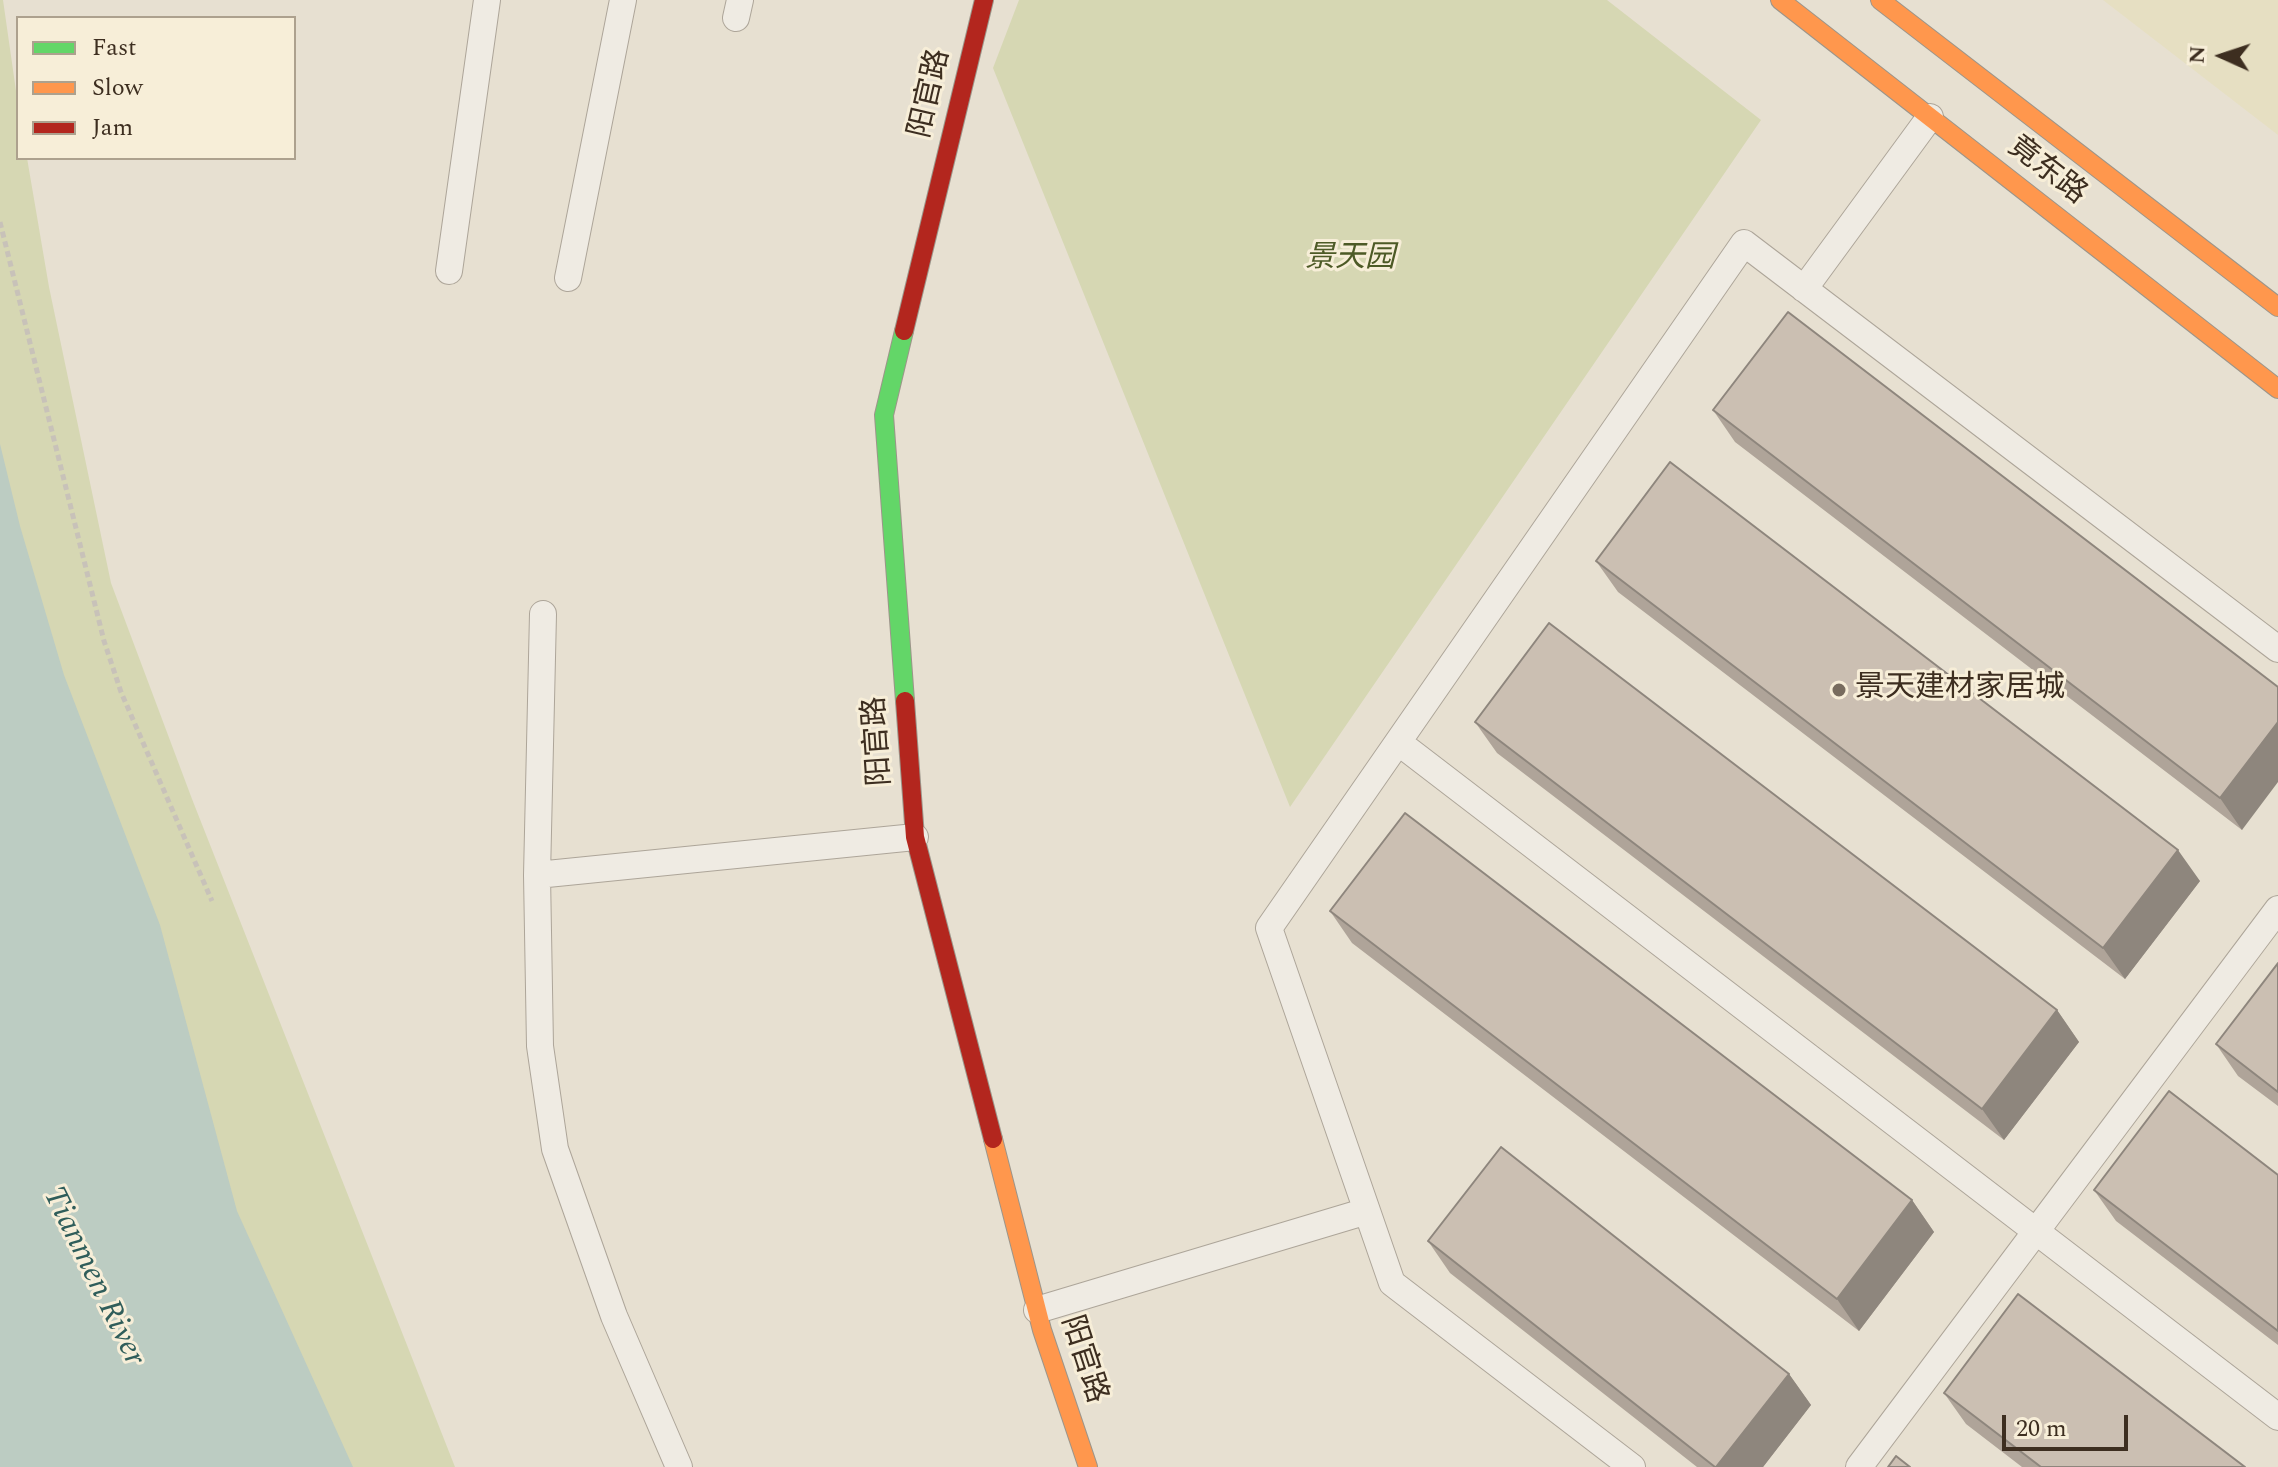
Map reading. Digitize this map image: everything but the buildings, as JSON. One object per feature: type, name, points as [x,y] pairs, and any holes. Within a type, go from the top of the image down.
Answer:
[{"type":"street","name":"阳官路","points":[[984,0],[884,415],[915,837],[1037,1310],[1088,1467]]},
{"type":"street","name":"竟东路","points":[[1780,0],[2278,389]]},
{"type":"street","name":"竟东路","points":[[1880,0],[2278,307]]},
{"type":"lane","points":[[449,271],[487,0]]},
{"type":"lane","points":[[568,278],[623,0]]},
{"type":"lane","points":[[1804,289],[1930,117]]},
{"type":"lane","points":[[1632,1467],[1392,1283],[1269,928],[1744,243],[2278,649]]},
{"type":"lane","points":[[543,614],[537,875],[540,1046],[555,1149],[614,1316],[679,1467]]},
{"type":"lane","points":[[1398,742],[2278,1417]]},
{"type":"lane","points":[[537,875],[915,837]]},
{"type":"lane","points":[[1859,1467],[2278,909]]},
{"type":"lane","points":[[1037,1310],[1367,1211]]},
{"type":"path","points":[[0,222],[104,641],[121,692],[212,901]]},
{"type":"shaded area","points":[[2103,0],[2278,0],[2278,135]]},
{"type":"green space","points":[[0,0],[3,0],[16,91],[16,160],[27,160],[49,287],[111,583],[192,799],[455,1467],[0,1467]]},
{"type":"green space","name":"景天园","points":[[1019,0],[1607,0],[1761,120],[1290,807],[993,68]]},
{"type":"water","name":"Tianmen River","points":[[0,444],[20,526],[64,675],[160,925],[237,1211],[353,1467],[0,1467]]},
{"type":"traffic: fast","points":[[904,331],[884,415],[905,701]]},
{"type":"traffic: slow","points":[[1780,0],[2278,389]]},
{"type":"traffic: slow","points":[[1880,0],[2278,307]]},
{"type":"traffic: slow","points":[[993,1139],[1042,1330],[1088,1467]]},
{"type":"traffic: jam","points":[[904,331],[984,0]]},
{"type":"traffic: jam","points":[[905,701],[915,837],[993,1139]]},
{"type":"place","name":"景天建材家居城","points":[[1839,690]]}]
